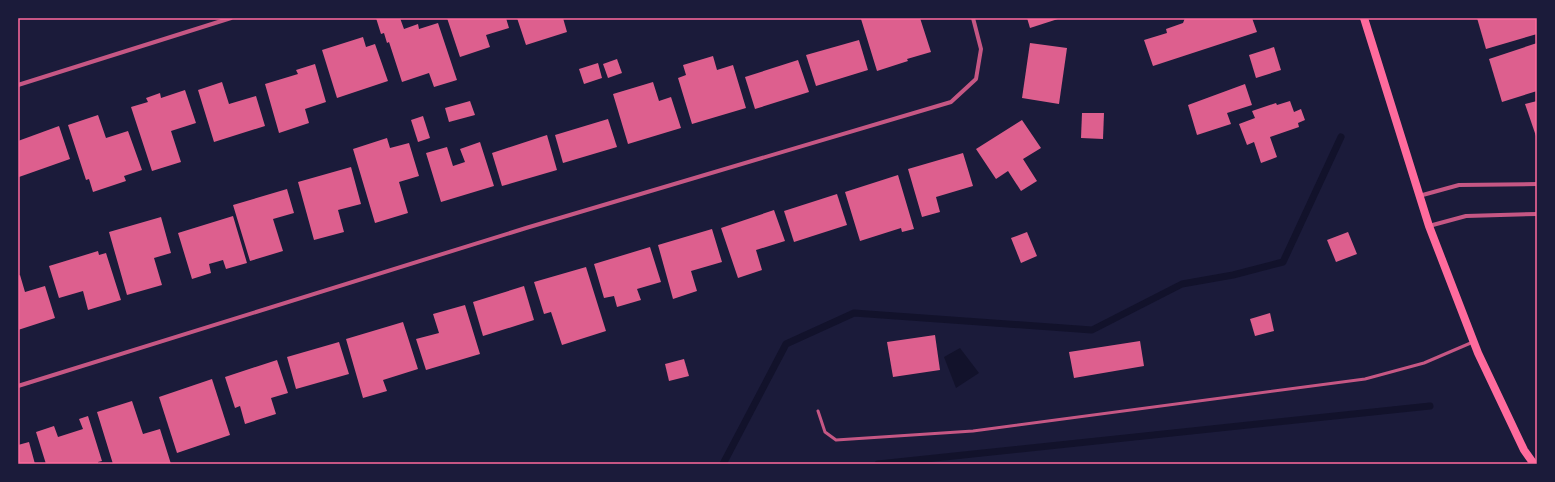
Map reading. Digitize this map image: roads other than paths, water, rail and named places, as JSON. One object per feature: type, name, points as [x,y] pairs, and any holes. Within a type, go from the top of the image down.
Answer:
[{"type":"main road","points":[[1364,18],[1429,226],[1473,342],[1524,450],[1534,464]]},
{"type":"street","points":[[18,85],[231,18]]},
{"type":"street","points":[[18,386],[526,228],[951,102],[976,78],[981,49],[973,18]]},
{"type":"street","points":[[1419,196],[1459,185],[1537,184]]},
{"type":"street","points":[[1429,226],[1466,216],[1537,214]]},
{"type":"lane","points":[[818,411],[825,432],[836,440],[973,431],[1365,379],[1424,363],[1473,342]]},
{"type":"waterway","points":[[723,464],[786,344],[854,313],[1092,330],[1182,284],[1233,275],[1283,262],[1341,137]]},
{"type":"waterway","points":[[878,464],[1430,406]]}]
